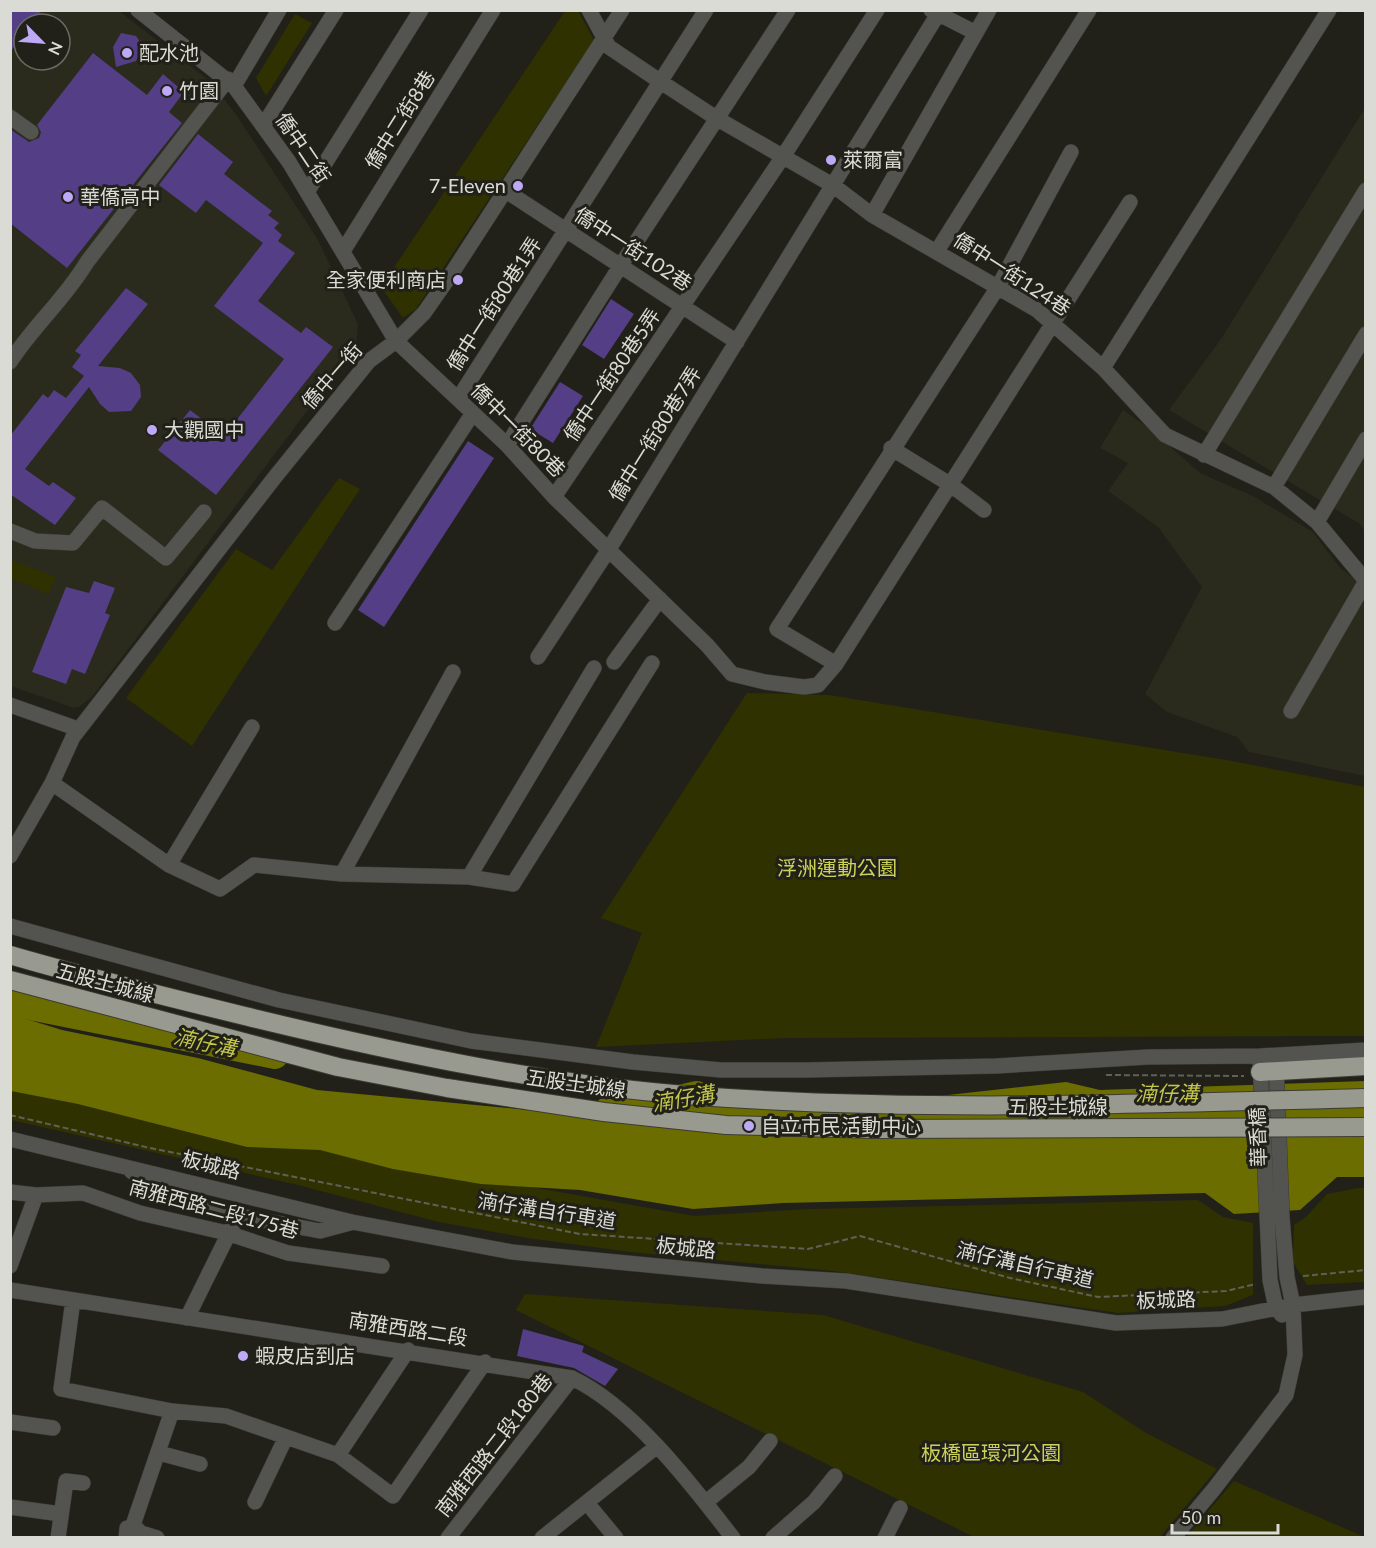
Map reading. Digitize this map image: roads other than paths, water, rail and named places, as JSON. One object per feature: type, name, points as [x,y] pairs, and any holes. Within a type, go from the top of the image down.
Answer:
[{"type":"highway","name":"五股土城線","points":[[10,955],[391,1051],[563,1080],[675,1094],[861,1103],[972,1104],[1365,1098]]},
{"type":"highway","name":"五股土城線","points":[[10,980],[338,1067],[447,1088],[604,1112],[726,1125],[876,1129],[1365,1126]]},
{"type":"highway","points":[[1271,1068],[1365,1066]]},
{"type":"street","name":"僑中二街","points":[[138,10],[231,82],[308,192],[396,341]]},
{"type":"street","points":[[10,362],[28,334],[69,291],[87,262],[231,82],[279,10]]},
{"type":"street","points":[[263,126],[336,10]]},
{"type":"street","points":[[308,192],[421,10]]},
{"type":"street","name":"僑中二街8巷","points":[[343,251],[493,10]]},
{"type":"street","points":[[589,10],[604,39]]},
{"type":"street","name":"僑中一街","points":[[10,856],[52,783],[78,729],[369,361],[396,341],[424,313],[506,191],[622,10]]},
{"type":"street","name":"僑中一街80巷1弄","points":[[458,399],[706,10]]},
{"type":"street","points":[[507,445],[716,118],[789,10]]},
{"type":"street","name":"僑中一街80巷5弄","points":[[554,497],[684,307],[877,10]]},
{"type":"street","points":[[872,215],[989,10]]},
{"type":"street","points":[[937,250],[1089,10]]},
{"type":"street","points":[[1103,368],[1329,10]]},
{"type":"street","points":[[935,12],[976,33]]},
{"type":"street","name":"僑中一街80巷7弄","points":[[538,657],[609,549],[834,186],[935,12]]},
{"type":"street","name":"僑中一街124巷","points":[[604,39],[609,47],[716,118],[784,155],[834,186],[872,215],[937,250],[1054,323],[1103,368],[1165,435],[1275,487],[1317,522],[1365,581]]},
{"type":"street","points":[[10,117],[31,132]]},
{"type":"street","points":[[836,664],[777,629],[891,448],[998,287],[1071,152]]},
{"type":"street","points":[[1204,455],[1365,190]]},
{"type":"street","name":"僑中一街102巷","points":[[506,191],[737,342]]},
{"type":"street","name":"僑中一街80巷","points":[[396,341],[507,445],[554,497],[707,645],[732,674],[765,682],[804,687],[818,685],[836,664],[1130,202]]},
{"type":"street","points":[[1275,487],[1365,334]]},
{"type":"street","points":[[335,622],[472,413]]},
{"type":"street","points":[[1317,522],[1365,439]]},
{"type":"street","points":[[891,448],[951,484],[984,510]]},
{"type":"street","points":[[10,531],[34,541],[73,543],[102,508],[166,558],[204,512]]},
{"type":"street","points":[[1291,711],[1365,581]]},
{"type":"street","points":[[614,662],[660,599]]},
{"type":"street","points":[[52,783],[169,865],[220,889],[254,865],[342,874],[469,877],[513,885],[652,663]]},
{"type":"street","points":[[469,877],[594,668]]},
{"type":"street","points":[[342,874],[453,672]]},
{"type":"street","points":[[10,705],[78,729]]},
{"type":"street","points":[[169,865],[252,727]]},
{"type":"street","points":[[10,926],[279,1000],[471,1041],[633,1062],[721,1070],[806,1070],[996,1066],[1148,1057],[1271,1068],[1316,1075],[1365,1073]]},
{"type":"street","points":[[1271,1068],[1365,1050]]},
{"type":"street","name":"華香橋","points":[[1173,1538],[1286,1395],[1295,1355],[1293,1305],[1287,1277],[1271,1068]]},
{"type":"street","name":"華香橋","points":[[1271,1068],[1266,1218],[1270,1280],[1276,1308]]},
{"type":"street","name":"板城路","points":[[10,1139],[352,1222],[512,1252],[762,1276],[846,1281],[1116,1323],[1222,1319],[1293,1305],[1365,1297]]},
{"type":"street","points":[[122,1165],[166,1195],[240,1216],[320,1231],[352,1222]]},
{"type":"street","name":"南雅西路二段175巷","points":[[10,1192],[36,1195],[83,1193],[140,1213],[227,1233],[288,1253],[382,1266]]},
{"type":"street","points":[[10,1266],[36,1195]]},
{"type":"street","points":[[187,1318],[227,1233],[240,1216]]},
{"type":"street","name":"南雅西路二段","points":[[10,1290],[485,1362],[573,1378],[610,1399],[706,1502],[733,1538]]},
{"type":"street","points":[[73,1300],[61,1389],[172,1411],[226,1416],[338,1455],[393,1496],[485,1362]]},
{"type":"street","points":[[1276,1308],[1293,1329]]},
{"type":"street","points":[[338,1455],[408,1350]]},
{"type":"street","name":"南雅西路二段180巷","points":[[448,1538],[573,1378]]},
{"type":"street","points":[[141,1533],[133,1525],[172,1411]]},
{"type":"street","points":[[10,1422],[53,1428]]},
{"type":"street","points":[[255,1502],[286,1437]]},
{"type":"street","points":[[706,1502],[749,1467],[770,1441]]},
{"type":"street","points":[[542,1538],[656,1447]]},
{"type":"street","points":[[159,1453],[200,1464]]},
{"type":"street","points":[[773,1538],[814,1502],[835,1476]]},
{"type":"street","points":[[58,1538],[66,1481],[83,1483]]},
{"type":"street","points":[[587,1503],[616,1538]]},
{"type":"street","points":[[10,1507],[62,1514]]},
{"type":"street","points":[[885,1538],[900,1508]]},
{"type":"street","points":[[126,1538],[127,1528],[157,1538]]},
{"type":"water","points":[[10,1014],[62,1030],[198,1058],[317,1090],[571,1114],[697,1103],[930,1097],[1066,1082],[1100,1090],[1365,1081],[1365,1177],[1337,1177],[1300,1210],[1234,1214],[1205,1193],[783,1203],[693,1209],[580,1190],[481,1184],[393,1169],[320,1150],[247,1147],[78,1104],[11,1091]]},
{"type":"waterway","name":"湳仔溝","points":[[10,1003],[275,1056]]},
{"type":"waterway","name":"湳仔溝","points":[[607,1110],[619,1112],[697,1094]]},
{"type":"place","name":"配水池","points":[[127,53]]},
{"type":"place","name":"竹園","points":[[167,91]]},
{"type":"place","name":"萊爾富","points":[[831,160]]},
{"type":"place","name":"7-Eleven","points":[[518,186]]},
{"type":"place","name":"華僑高中","points":[[68,197]]},
{"type":"place","name":"全家便利商店","points":[[458,280]]},
{"type":"place","name":"大觀國中","points":[[152,430]]},
{"type":"place","name":"自立市民活動中心","points":[[749,1126]]},
{"type":"place","name":"蝦皮店到店","points":[[243,1356]]},
{"type":"park label","name":"浮洲運動公園","points":[[837,868]]},
{"type":"park label","name":"板橋區環河公園","points":[[991,1453]]}]
